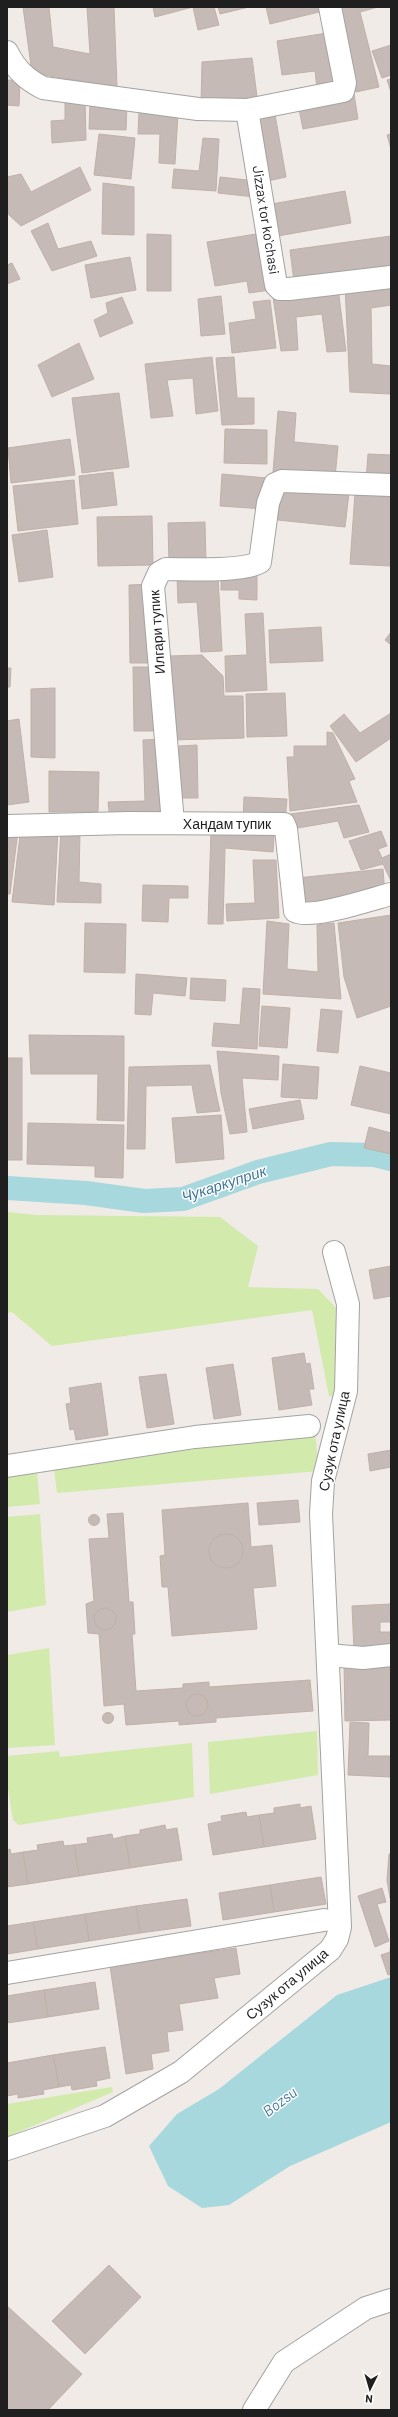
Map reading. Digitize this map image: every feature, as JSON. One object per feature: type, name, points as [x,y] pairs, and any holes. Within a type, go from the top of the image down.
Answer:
[{"type":"street","points":[[7,52],[13,64],[25,78],[43,88],[198,109],[247,110],[343,91],[345,83],[330,7]]},
{"type":"street","name":"Jizzax tor koʻchasi","points":[[247,110],[276,285],[280,289],[288,289],[391,277]]},
{"type":"street","name":"Илгари тупик","points":[[173,823],[153,586],[156,579],[166,569],[233,568],[254,565],[260,562],[268,504],[276,484],[282,481],[391,485]]},
{"type":"street","name":"Хандам тупик","points":[[7,826],[173,823],[285,826],[293,905],[295,911],[300,914],[333,910],[391,894]]},
{"type":"street","name":"Сузук ота улица","points":[[7,2149],[105,2116],[181,2072],[330,1950],[337,1939],[340,1927],[321,1514],[323,1481],[346,1391],[348,1304],[334,1252]]},
{"type":"street","points":[[7,1466],[195,1438],[309,1426]]},
{"type":"street","points":[[328,1655],[363,1658],[391,1655]]},
{"type":"street","points":[[7,1973],[324,1920]]},
{"type":"street","points":[[254,2410],[284,2362],[366,2308],[391,2300]]},
{"type":"green space","points":[[7,1212],[37,1215],[220,1217],[258,1246],[248,1287],[318,1289],[340,1312],[342,1396],[329,1396],[312,1310],[52,1346],[12,1312],[7,1313]]},
{"type":"green space","points":[[315,1432],[319,1471],[57,1493],[54,1469]]},
{"type":"green space","points":[[37,1472],[40,1504],[7,1507],[7,1476]]},
{"type":"green space","points":[[40,1514],[46,1605],[7,1612],[7,1517]]},
{"type":"green space","points":[[49,1648],[55,1745],[7,1748],[7,1655]]},
{"type":"green space","points":[[317,1731],[318,1775],[210,1794],[208,1742]]},
{"type":"green space","points":[[192,1743],[194,1797],[19,1825],[13,1820],[7,1783],[7,1756],[59,1751],[60,1757]]},
{"type":"green space","points":[[112,2087],[113,2092],[7,2137],[7,2104]]},
{"type":"water","name":"Bozsu","points":[[391,1977],[391,2122],[290,2166],[229,2205],[202,2208],[168,2186],[149,2146],[177,2114],[219,2089],[337,1995]]},
{"type":"building","points":[[23,7],[49,7],[53,47],[90,54],[87,7],[114,7],[117,87],[32,73]]},
{"type":"building","points":[[153,7],[193,7],[155,17]]},
{"type":"building","points":[[193,7],[214,7],[219,25],[198,30]]},
{"type":"building","points":[[218,7],[249,7],[220,14]]},
{"type":"building","points":[[266,7],[322,7],[323,11],[270,24]]},
{"type":"building","points":[[336,7],[378,7],[360,12],[379,87],[356,92]]},
{"type":"building","points":[[327,33],[335,86],[317,88],[315,71],[282,75],[277,41]]},
{"type":"building","points":[[391,45],[391,75],[382,78],[372,51]]},
{"type":"building","points":[[252,58],[258,104],[201,103],[202,62]]},
{"type":"building","points":[[391,79],[391,92],[387,80]]},
{"type":"building","points":[[7,80],[20,81],[19,106],[7,105]]},
{"type":"building","points":[[354,94],[358,119],[303,129],[298,104]]},
{"type":"building","points":[[65,96],[85,99],[86,140],[52,143],[51,121],[65,120]]},
{"type":"building","points":[[90,103],[127,104],[126,130],[89,129]]},
{"type":"building","points":[[274,109],[286,177],[263,182],[250,113]]},
{"type":"building","points":[[139,111],[178,113],[175,164],[159,163],[160,134],[138,134]]},
{"type":"building","points":[[99,134],[135,138],[131,179],[94,175]]},
{"type":"building","points":[[391,134],[391,149],[387,135]]},
{"type":"building","points":[[203,138],[219,139],[216,191],[172,188],[174,169],[199,171]]},
{"type":"building","points":[[80,167],[91,190],[21,226],[9,215],[7,210],[7,177],[21,174],[31,192]]},
{"type":"building","points":[[220,177],[256,181],[255,197],[218,193]]},
{"type":"building","points":[[103,183],[134,187],[134,235],[102,234]]},
{"type":"building","points":[[345,191],[351,223],[278,236],[272,204]]},
{"type":"building","points":[[48,223],[58,249],[91,241],[97,256],[52,271],[31,231]]},
{"type":"building","points":[[262,233],[271,290],[249,293],[247,281],[215,286],[207,242]]},
{"type":"building","points":[[147,234],[171,235],[171,291],[147,291]]},
{"type":"building","points":[[391,236],[391,270],[294,282],[290,250]]},
{"type":"building","points":[[130,257],[136,290],[91,298],[85,265]]},
{"type":"building","points":[[12,263],[20,279],[7,284],[7,265]]},
{"type":"building","points":[[391,281],[391,305],[371,308],[372,364],[391,366],[391,394],[350,392],[345,286]]},
{"type":"building","points":[[338,288],[346,351],[327,352],[322,314],[296,317],[298,350],[281,351],[273,297]]},
{"type":"building","points":[[221,296],[225,334],[201,336],[198,299]]},
{"type":"building","points":[[122,297],[133,323],[100,337],[94,320],[108,313],[106,303]]},
{"type":"building","points":[[270,300],[276,348],[232,353],[229,323],[256,319],[253,302]]},
{"type":"building","points":[[79,343],[94,379],[52,397],[38,365]]},
{"type":"building","points":[[212,357],[218,411],[196,414],[193,378],[167,380],[173,416],[151,418],[145,364]]},
{"type":"building","points":[[234,357],[237,398],[254,398],[254,424],[222,425],[216,358]]},
{"type":"building","points":[[119,393],[129,467],[82,473],[72,398]]},
{"type":"building","points":[[278,411],[296,413],[294,442],[338,446],[335,478],[273,472]]},
{"type":"building","points":[[225,429],[267,430],[267,464],[224,463]]},
{"type":"building","points":[[70,439],[75,475],[11,483],[8,448]]},
{"type":"building","points":[[368,454],[391,455],[391,481],[366,480]]},
{"type":"building","points":[[113,472],[117,505],[82,509],[79,476]]},
{"type":"building","points":[[222,474],[267,478],[264,509],[220,506]]},
{"type":"building","points":[[74,480],[78,524],[18,531],[13,486]]},
{"type":"building","points":[[281,486],[349,493],[345,527],[278,520]]},
{"type":"building","points":[[355,493],[391,495],[391,566],[350,564]]},
{"type":"building","points":[[152,516],[153,565],[98,566],[97,517]]},
{"type":"building","points":[[205,522],[206,563],[169,563],[168,523]]},
{"type":"building","points":[[47,530],[53,577],[19,582],[12,535]]},
{"type":"building","points":[[221,572],[257,572],[257,600],[239,599],[239,590],[221,590]]},
{"type":"building","points":[[218,576],[222,651],[201,652],[197,602],[178,603],[177,578]]},
{"type":"building","points":[[151,584],[151,663],[130,663],[129,585]]},
{"type":"building","points":[[263,613],[267,690],[226,692],[225,656],[247,655],[245,614]]},
{"type":"building","points":[[321,627],[323,661],[270,663],[269,630]]},
{"type":"building","points":[[391,632],[391,645],[385,640]]},
{"type":"building","points":[[202,655],[223,676],[224,696],[243,696],[244,738],[172,740],[169,656]]},
{"type":"building","points":[[133,667],[154,667],[155,731],[134,731]]},
{"type":"building","points":[[7,668],[11,668],[10,687],[7,687]]},
{"type":"building","points":[[55,688],[55,758],[31,757],[31,689]]},
{"type":"building","points":[[285,693],[287,736],[247,737],[246,694]]},
{"type":"building","points":[[391,713],[391,738],[356,762],[330,726],[344,714],[360,733]]},
{"type":"building","points":[[19,719],[29,802],[7,805],[7,721]]},
{"type":"building","points":[[327,732],[333,733],[355,779],[349,781],[357,802],[290,811],[287,757],[294,757],[294,746],[327,746]]},
{"type":"building","points":[[161,739],[163,817],[110,819],[108,802],[145,801],[143,740]]},
{"type":"building","points":[[197,745],[198,798],[180,798],[179,746]]},
{"type":"building","points":[[49,771],[99,772],[98,812],[49,812]]},
{"type":"building","points":[[244,797],[287,799],[285,822],[243,820]]},
{"type":"building","points":[[359,805],[369,832],[344,838],[338,821],[292,829],[290,814]]},
{"type":"building","points":[[21,827],[58,829],[54,905],[12,902]]},
{"type":"building","points":[[61,829],[80,830],[79,882],[101,884],[101,903],[57,902]]},
{"type":"building","points":[[7,830],[18,831],[10,894],[7,894]]},
{"type":"building","points":[[211,831],[274,836],[273,852],[225,848],[223,924],[208,924]]},
{"type":"building","points":[[381,831],[387,846],[378,849],[382,858],[391,854],[391,881],[383,864],[361,870],[349,841]]},
{"type":"building","points":[[253,860],[276,860],[279,918],[227,921],[226,904],[255,903]]},
{"type":"building","points":[[383,869],[385,895],[300,903],[297,878]]},
{"type":"building","points":[[143,885],[188,886],[188,898],[169,898],[168,922],[142,921]]},
{"type":"building","points":[[391,915],[391,1006],[357,1018],[344,977],[338,923]]},
{"type":"building","points":[[267,921],[289,924],[287,969],[318,972],[317,925],[334,923],[341,999],[263,994]]},
{"type":"building","points":[[85,923],[126,924],[125,973],[84,972]]},
{"type":"building","points":[[136,974],[187,978],[185,996],[153,993],[151,1015],[135,1014]]},
{"type":"building","points":[[191,978],[226,980],[225,1001],[190,999]]},
{"type":"building","points":[[243,988],[260,989],[257,1049],[212,1046],[214,1023],[240,1025]]},
{"type":"building","points":[[262,1006],[290,1008],[287,1048],[259,1046]]},
{"type":"building","points":[[321,1009],[342,1011],[338,1053],[317,1051]]},
{"type":"building","points":[[29,1035],[124,1036],[124,1121],[97,1120],[98,1074],[31,1074]]},
{"type":"building","points":[[217,1051],[279,1056],[278,1080],[242,1078],[247,1132],[230,1134],[221,1093]]},
{"type":"building","points":[[7,1058],[22,1058],[22,1160],[7,1160]]},
{"type":"building","points":[[283,1064],[319,1067],[317,1099],[281,1097]]},
{"type":"building","points":[[210,1065],[220,1111],[197,1113],[192,1085],[146,1086],[145,1149],[127,1149],[129,1067]]},
{"type":"building","points":[[360,1066],[391,1073],[391,1114],[351,1105]]},
{"type":"building","points":[[300,1100],[304,1119],[253,1129],[249,1109]]},
{"type":"building","points":[[221,1115],[224,1159],[176,1163],[172,1118]]},
{"type":"building","points":[[28,1123],[124,1125],[123,1178],[95,1177],[95,1166],[27,1164]]},
{"type":"building","points":[[369,1127],[391,1133],[391,1154],[364,1148]]},
{"type":"building","points":[[391,1266],[391,1296],[374,1299],[369,1270]]},
{"type":"building","points":[[304,1353],[306,1364],[310,1363],[314,1389],[309,1389],[312,1405],[279,1410],[272,1358]]},
{"type":"building","points":[[233,1364],[241,1415],[214,1419],[206,1368]]},
{"type":"building","points":[[166,1374],[174,1424],[147,1428],[139,1377]]},
{"type":"building","points":[[101,1383],[108,1435],[76,1440],[74,1429],[70,1430],[66,1404],[71,1403],[69,1388]]},
{"type":"building","points":[[391,1450],[391,1467],[370,1471],[368,1454]]},
{"type":"building","points":[[298,1500],[300,1522],[259,1525],[257,1503]]},
{"type":"building","points":[[248,1503],[251,1547],[272,1545],[276,1586],[253,1588],[257,1629],[172,1636],[168,1587],[162,1587],[160,1556],[165,1555],[162,1510]]},
{"type":"building","points":[[123,1513],[129,1602],[133,1602],[135,1634],[132,1634],[136,1691],[183,1688],[183,1684],[209,1682],[209,1687],[310,1680],[313,1711],[216,1718],[216,1722],[179,1725],[179,1721],[126,1725],[124,1704],[104,1706],[99,1634],[88,1633],[86,1604],[94,1601],[89,1539],[109,1538],[107,1514]]},
{"type":"building","points":[[94,1514],[98,1516],[100,1520],[98,1524],[94,1526],[90,1524],[88,1520],[90,1516]]},
{"type":"building","points":[[223,1534],[229,1534],[233,1535],[240,1541],[243,1551],[242,1558],[236,1565],[229,1568],[223,1568],[219,1567],[212,1561],[209,1554],[209,1548],[210,1544],[216,1537]]},
{"type":"building","points":[[391,1604],[391,1622],[380,1622],[380,1632],[391,1632],[391,1651],[354,1650],[352,1606]]},
{"type":"building","points":[[105,1608],[109,1609],[115,1615],[115,1623],[109,1629],[105,1630],[101,1629],[95,1623],[94,1619],[95,1615],[101,1609]]},
{"type":"building","points":[[344,1663],[391,1663],[391,1720],[345,1721]]},
{"type":"building","points":[[197,1694],[201,1695],[207,1701],[207,1709],[201,1715],[197,1716],[193,1715],[187,1709],[186,1705],[187,1701],[193,1695]]},
{"type":"building","points":[[108,1712],[112,1714],[114,1718],[112,1722],[108,1724],[104,1722],[102,1718],[104,1714]]},
{"type":"building","points":[[350,1722],[369,1723],[368,1756],[391,1756],[391,1777],[348,1775]]},
{"type":"building","points":[[300,1804],[300,1808],[311,1806],[316,1839],[264,1847],[259,1815],[274,1813],[274,1808]]},
{"type":"building","points":[[246,1812],[247,1817],[259,1815],[264,1847],[213,1855],[208,1824],[222,1821],[221,1816]]},
{"type":"building","points":[[165,1825],[166,1830],[177,1828],[182,1860],[130,1868],[125,1836],[140,1834],[140,1830]]},
{"type":"building","points":[[112,1834],[113,1839],[125,1836],[130,1868],[79,1876],[74,1845],[88,1843],[87,1838]]},
{"type":"building","points":[[63,1841],[64,1846],[74,1845],[79,1876],[28,1884],[23,1852],[38,1850],[37,1845]]},
{"type":"building","points":[[10,1849],[11,1854],[23,1852],[28,1884],[7,1887],[7,1850]]},
{"type":"building","points":[[389,1854],[391,1854],[390,1898],[387,1880]]},
{"type":"building","points":[[321,1877],[326,1904],[274,1912],[270,1885]]},
{"type":"building","points":[[270,1885],[274,1912],[223,1920],[219,1893]]},
{"type":"building","points":[[382,1888],[386,1902],[377,1904],[389,1941],[375,1947],[358,1896]]},
{"type":"building","points":[[187,1899],[191,1926],[140,1933],[136,1906]]},
{"type":"building","points":[[136,1906],[140,1933],[89,1941],[85,1914]]},
{"type":"building","points":[[85,1914],[89,1941],[38,1949],[33,1922]]},
{"type":"building","points":[[33,1922],[38,1949],[7,1954],[7,1926]]},
{"type":"building","points":[[391,1941],[391,1974],[388,1975],[381,1955],[390,1952]]},
{"type":"building","points":[[236,1948],[240,1974],[214,1978],[218,1998],[179,2004],[183,2030],[167,2032],[169,2051],[151,2054],[153,2069],[126,2074],[110,1966]]},
{"type":"building","points":[[95,1982],[99,2009],[48,2017],[44,1990]]},
{"type":"building","points":[[44,1990],[48,2017],[7,2023],[7,1996]]},
{"type":"building","points":[[105,2047],[110,2078],[96,2081],[97,2086],[72,2090],[71,2085],[59,2087],[53,2055]]},
{"type":"building","points":[[53,2055],[59,2087],[43,2090],[44,2094],[18,2098],[18,2094],[7,2096],[7,2063]]},
{"type":"building","points":[[109,2265],[141,2297],[85,2354],[52,2321]]},
{"type":"building","points":[[7,2306],[82,2374],[48,2410],[7,2410]]},
{"type":"waterway","name":"Чукаркуприк","points":[[7,1188],[86,1193],[144,1201],[183,1199],[258,1172],[331,1154],[375,1155],[391,1159]]}]
